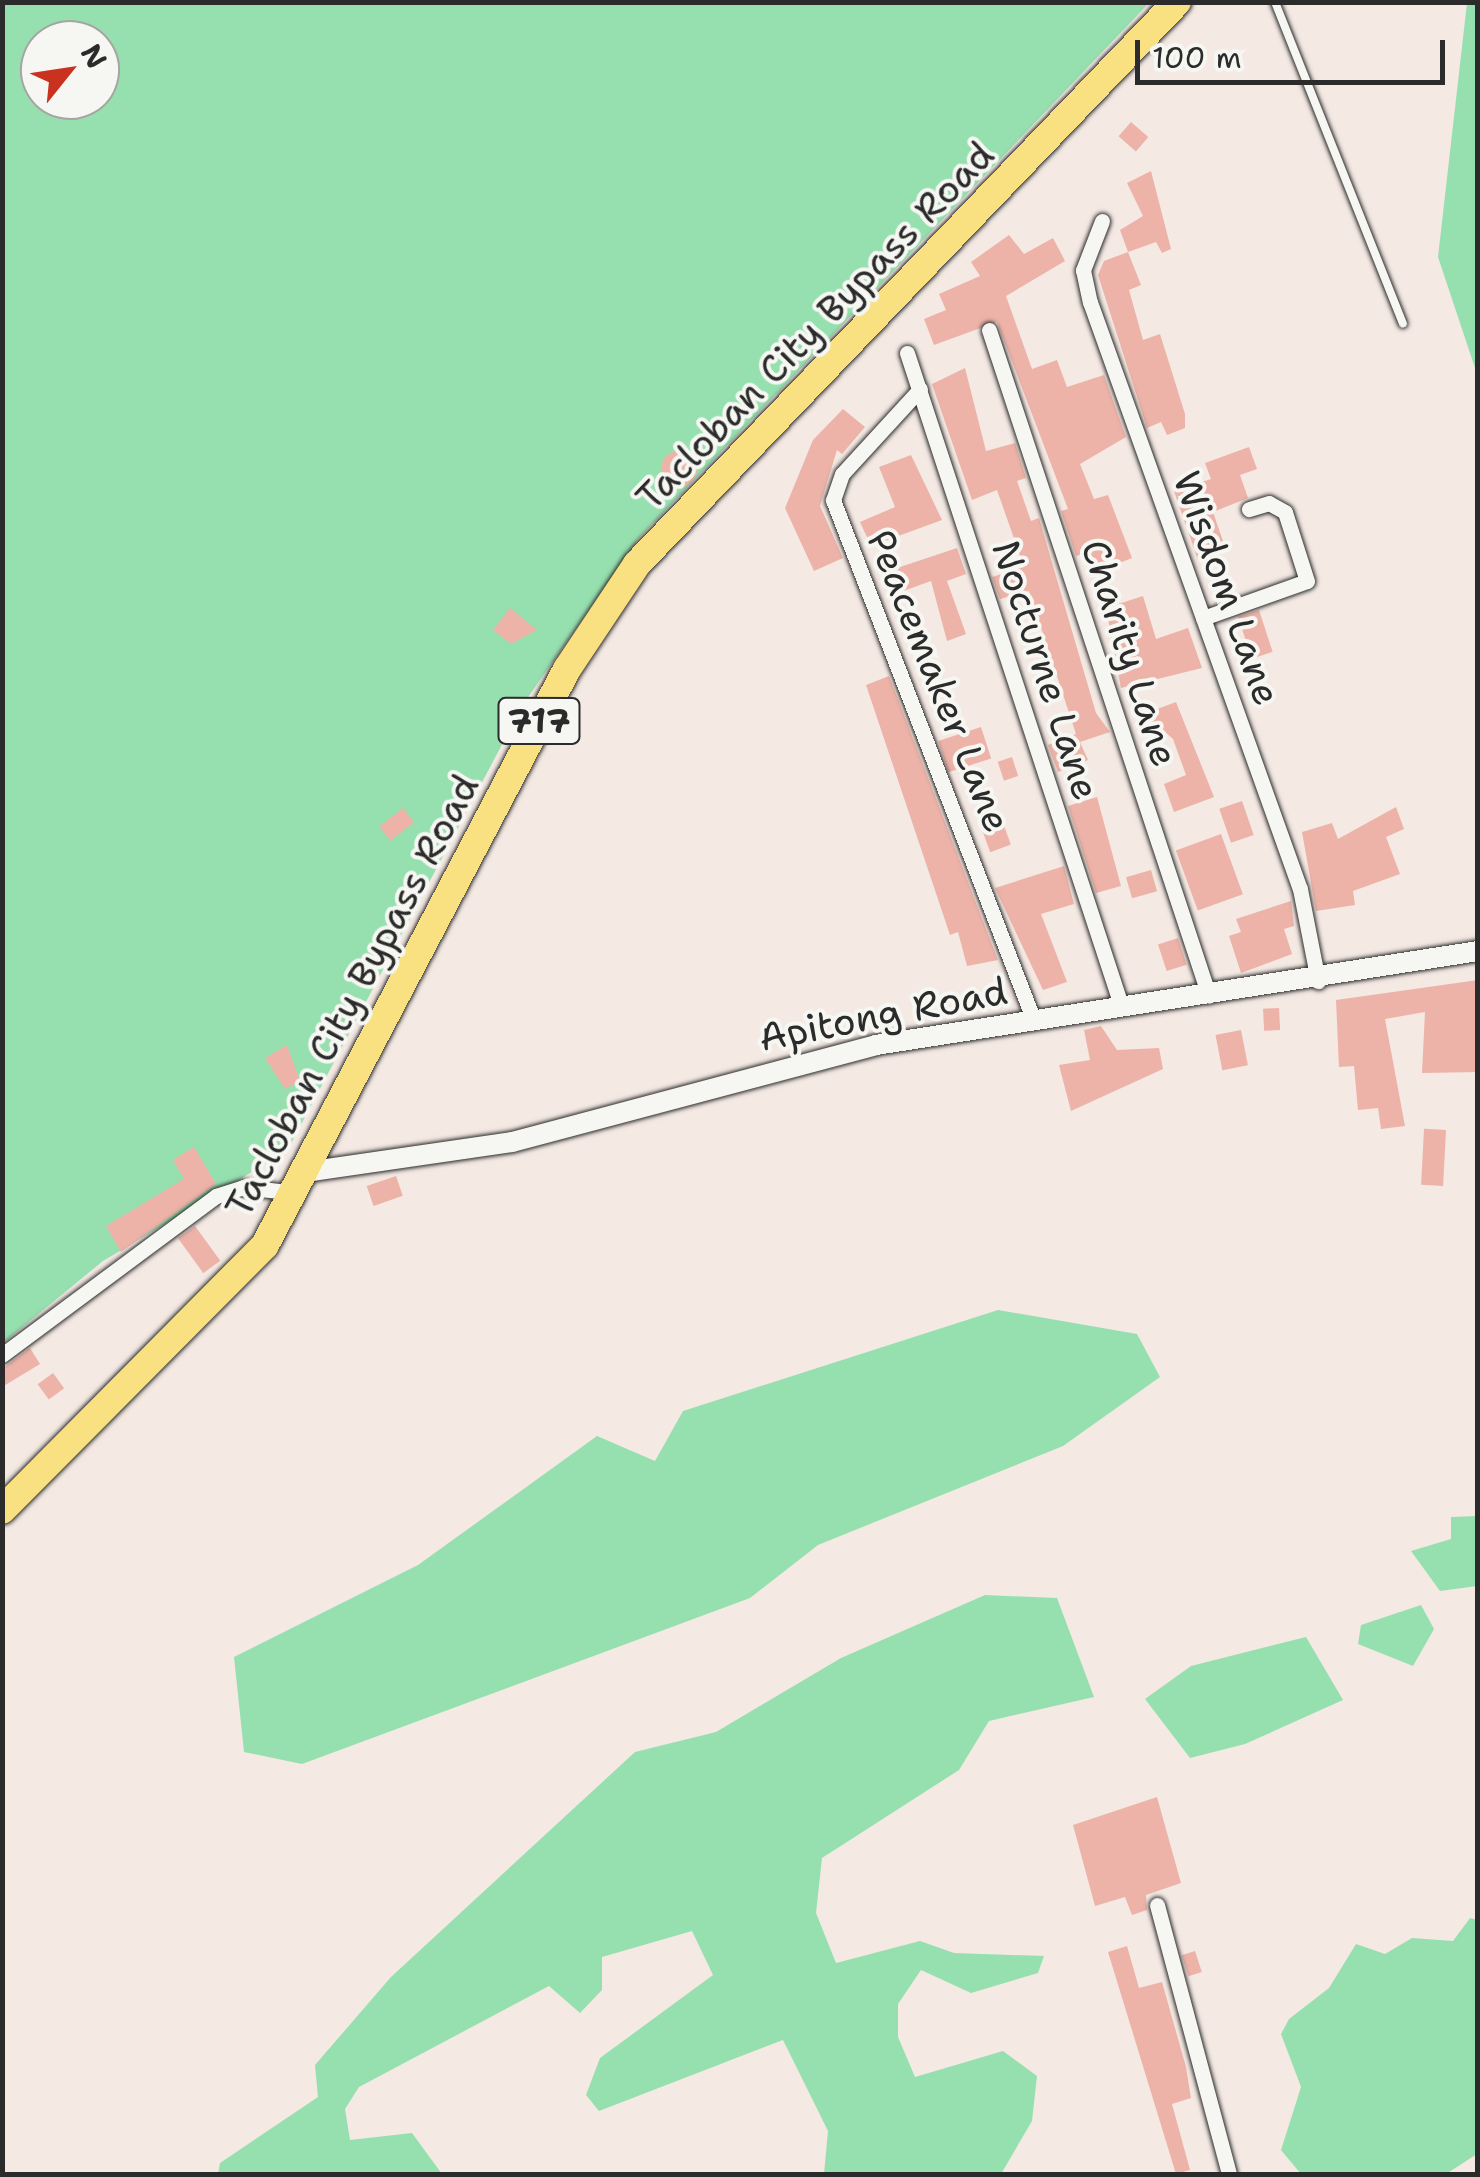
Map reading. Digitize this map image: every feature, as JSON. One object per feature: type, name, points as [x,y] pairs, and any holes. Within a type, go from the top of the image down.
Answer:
[{"type":"highway","name":"Tacloban City Bypass Road","points":[[2,1510],[234,1284],[302,1182],[567,668],[637,564],[1176,2]]},
{"type":"street","name":"Wisdom Lane","points":[[1102,222],[1084,257],[1090,302],[1300,889],[1318,981]]},
{"type":"street","name":"Charity Lane","points":[[989,330],[1209,996]]},
{"type":"street","name":"Nocturne Lane","points":[[907,353],[1122,1008]]},
{"type":"street","name":"Peacemaker Lane","points":[[920,389],[842,474],[833,500],[1034,1021]]},
{"type":"street","points":[[1203,618],[1308,582],[1285,512],[1268,503],[1249,509]]},
{"type":"street","name":"Apitong Road","points":[[302,1182],[512,1142],[838,1054],[1034,1021],[1318,981],[1478,951]]},
{"type":"street","points":[[2,1355],[216,1196],[243,1187],[302,1182]]},
{"type":"street","points":[[1157,1905],[1229,2174]]},
{"type":"lane","points":[[1275,2],[1403,324]]},
{"type":"green space","points":[[3,3],[1149,3],[638,539],[524,703],[287,1151],[103,1261],[3,1343]]},
{"type":"green space","points":[[1467,3],[1478,3],[1477,374],[1438,257]]},
{"type":"green space","points":[[998,1310],[1137,1334],[1160,1377],[1063,1446],[818,1545],[750,1598],[302,1764],[244,1752],[234,1657],[418,1565],[597,1436],[655,1461],[683,1411]]},
{"type":"green space","points":[[1477,1516],[1477,1586],[1440,1591],[1411,1551],[1451,1539],[1451,1517]]},
{"type":"green space","points":[[985,1595],[1057,1598],[1094,1697],[989,1721],[959,1770],[822,1858],[816,1913],[836,1963],[920,1941],[954,1953],[1044,1956],[1038,1973],[971,1993],[921,1970],[898,2004],[898,2037],[915,2077],[1003,2051],[1037,2076],[1032,2121],[1001,2174],[824,2174],[828,2131],[783,2040],[599,2111],[586,2095],[600,2058],[713,1975],[692,1931],[602,1957],[602,1990],[580,2013],[549,1986],[359,2087],[345,2109],[350,2140],[412,2133],[442,2174],[218,2174],[220,2163],[318,2097],[315,2065],[391,1977],[635,1752],[716,1732],[841,1658]]},
{"type":"green space","points":[[1421,1605],[1434,1629],[1413,1666],[1358,1644],[1361,1625]]},
{"type":"green space","points":[[1306,1637],[1343,1700],[1245,1744],[1190,1758],[1145,1699],[1191,1666]]},
{"type":"green space","points":[[1470,1918],[1478,1920],[1477,2154],[1446,2174],[1301,2174],[1281,2150],[1301,2087],[1281,2034],[1289,2019],[1329,1988],[1356,1944],[1385,1954],[1412,1938],[1453,1941]]},
{"type":"building","points":[[1131,122],[1148,137],[1136,151],[1119,136]]},
{"type":"building","points":[[1151,171],[1171,249],[1162,253],[1156,242],[1128,252],[1120,230],[1143,216],[1127,183]]},
{"type":"building","points":[[1009,235],[1024,254],[1053,238],[1065,261],[1006,296],[1032,369],[1057,360],[1067,387],[1104,375],[1126,437],[1080,464],[1094,499],[1108,495],[1132,558],[1094,573],[1086,553],[1076,556],[1061,511],[1068,509],[997,322],[934,345],[924,319],[946,310],[939,294],[980,276],[971,262]]},
{"type":"building","points":[[1128,252],[1141,285],[1129,290],[1143,340],[1160,334],[1185,414],[1185,428],[1167,435],[1161,422],[1147,428],[1098,275],[1104,261]]},
{"type":"building","points":[[965,368],[986,451],[1015,443],[1026,478],[1017,481],[1031,521],[1039,518],[1096,713],[1110,732],[1080,742],[1088,760],[1058,772],[1048,745],[1076,734],[1029,591],[1000,599],[992,577],[1024,567],[997,490],[972,500],[932,384]]},
{"type":"building","points":[[843,409],[865,427],[842,454],[837,450],[820,506],[843,558],[814,571],[785,508],[813,440]]},
{"type":"building","points":[[1249,447],[1257,469],[1240,475],[1248,498],[1213,512],[1226,550],[1198,560],[1174,491],[1211,479],[1205,463]]},
{"type":"building","points":[[679,451],[692,456],[697,469],[692,482],[679,487],[666,482],[661,469],[666,456]]},
{"type":"building","points":[[911,455],[942,520],[871,546],[860,522],[895,507],[879,467]]},
{"type":"building","points":[[957,548],[966,574],[947,581],[966,634],[947,641],[931,581],[892,595],[882,573]]},
{"type":"building","points":[[1143,596],[1156,639],[1188,628],[1202,668],[1121,688],[1106,608]]},
{"type":"building","points":[[510,608],[537,630],[511,644],[493,630]]},
{"type":"building","points":[[1259,610],[1273,652],[1252,659],[1238,617]]},
{"type":"building","points":[[889,676],[998,960],[967,966],[958,932],[950,935],[866,685]]},
{"type":"building","points":[[1176,702],[1214,797],[1174,812],[1164,784],[1186,775],[1173,739],[1164,731],[1152,736],[1144,714]]},
{"type":"building","points":[[981,727],[991,758],[948,772],[938,741]]},
{"type":"building","points":[[1012,757],[1018,776],[1004,781],[998,762]]},
{"type":"building","points":[[1097,797],[1121,886],[1096,893],[1068,806]]},
{"type":"building","points":[[1242,801],[1254,835],[1231,843],[1219,809]]},
{"type":"building","points":[[1396,807],[1404,829],[1386,837],[1400,874],[1353,891],[1355,905],[1316,911],[1302,832],[1332,823],[1338,839]]},
{"type":"building","points":[[403,808],[414,822],[390,841],[379,826]]},
{"type":"building","points":[[1003,823],[1011,845],[990,852],[982,831]]},
{"type":"building","points":[[1221,834],[1243,894],[1198,911],[1176,850]]},
{"type":"building","points":[[1064,866],[1074,904],[1041,914],[1067,982],[1043,990],[995,888]]},
{"type":"building","points":[[1151,870],[1157,891],[1132,898],[1126,877]]},
{"type":"building","points":[[1291,901],[1294,926],[1284,929],[1292,954],[1241,973],[1229,936],[1241,932],[1236,919]]},
{"type":"building","points":[[1178,938],[1187,965],[1167,971],[1158,944]]},
{"type":"building","points":[[1478,980],[1478,1072],[1422,1073],[1425,1012],[1385,1019],[1405,1126],[1381,1129],[1378,1108],[1358,1110],[1354,1066],[1339,1067],[1336,1000]]},
{"type":"building","points":[[1279,1008],[1280,1030],[1264,1031],[1263,1009]]},
{"type":"building","points":[[1101,1026],[1117,1050],[1159,1048],[1163,1069],[1071,1111],[1059,1065],[1090,1060],[1084,1030]]},
{"type":"building","points":[[1241,1030],[1248,1065],[1222,1070],[1215,1035]]},
{"type":"building","points":[[287,1045],[300,1081],[285,1089],[265,1058]]},
{"type":"building","points":[[1424,1129],[1446,1130],[1443,1186],[1421,1185]]},
{"type":"building","points":[[194,1147],[216,1184],[121,1252],[106,1226],[184,1179],[173,1160]]},
{"type":"building","points":[[396,1176],[403,1196],[374,1206],[367,1186]]},
{"type":"building","points":[[195,1226],[220,1261],[203,1273],[178,1238]]},
{"type":"building","points":[[30,1348],[40,1364],[2,1387],[2,1369]]},
{"type":"building","points":[[53,1373],[64,1388],[49,1400],[38,1384]]},
{"type":"building","points":[[1157,1797],[1181,1883],[1146,1895],[1147,1910],[1132,1915],[1125,1897],[1095,1906],[1073,1825]]},
{"type":"building","points":[[1127,1946],[1139,1988],[1162,1982],[1186,2067],[1191,2098],[1172,2104],[1190,2170],[1176,2174],[1108,1952]]},
{"type":"building","points":[[1195,1951],[1202,1972],[1188,1976],[1182,1955]]}]
